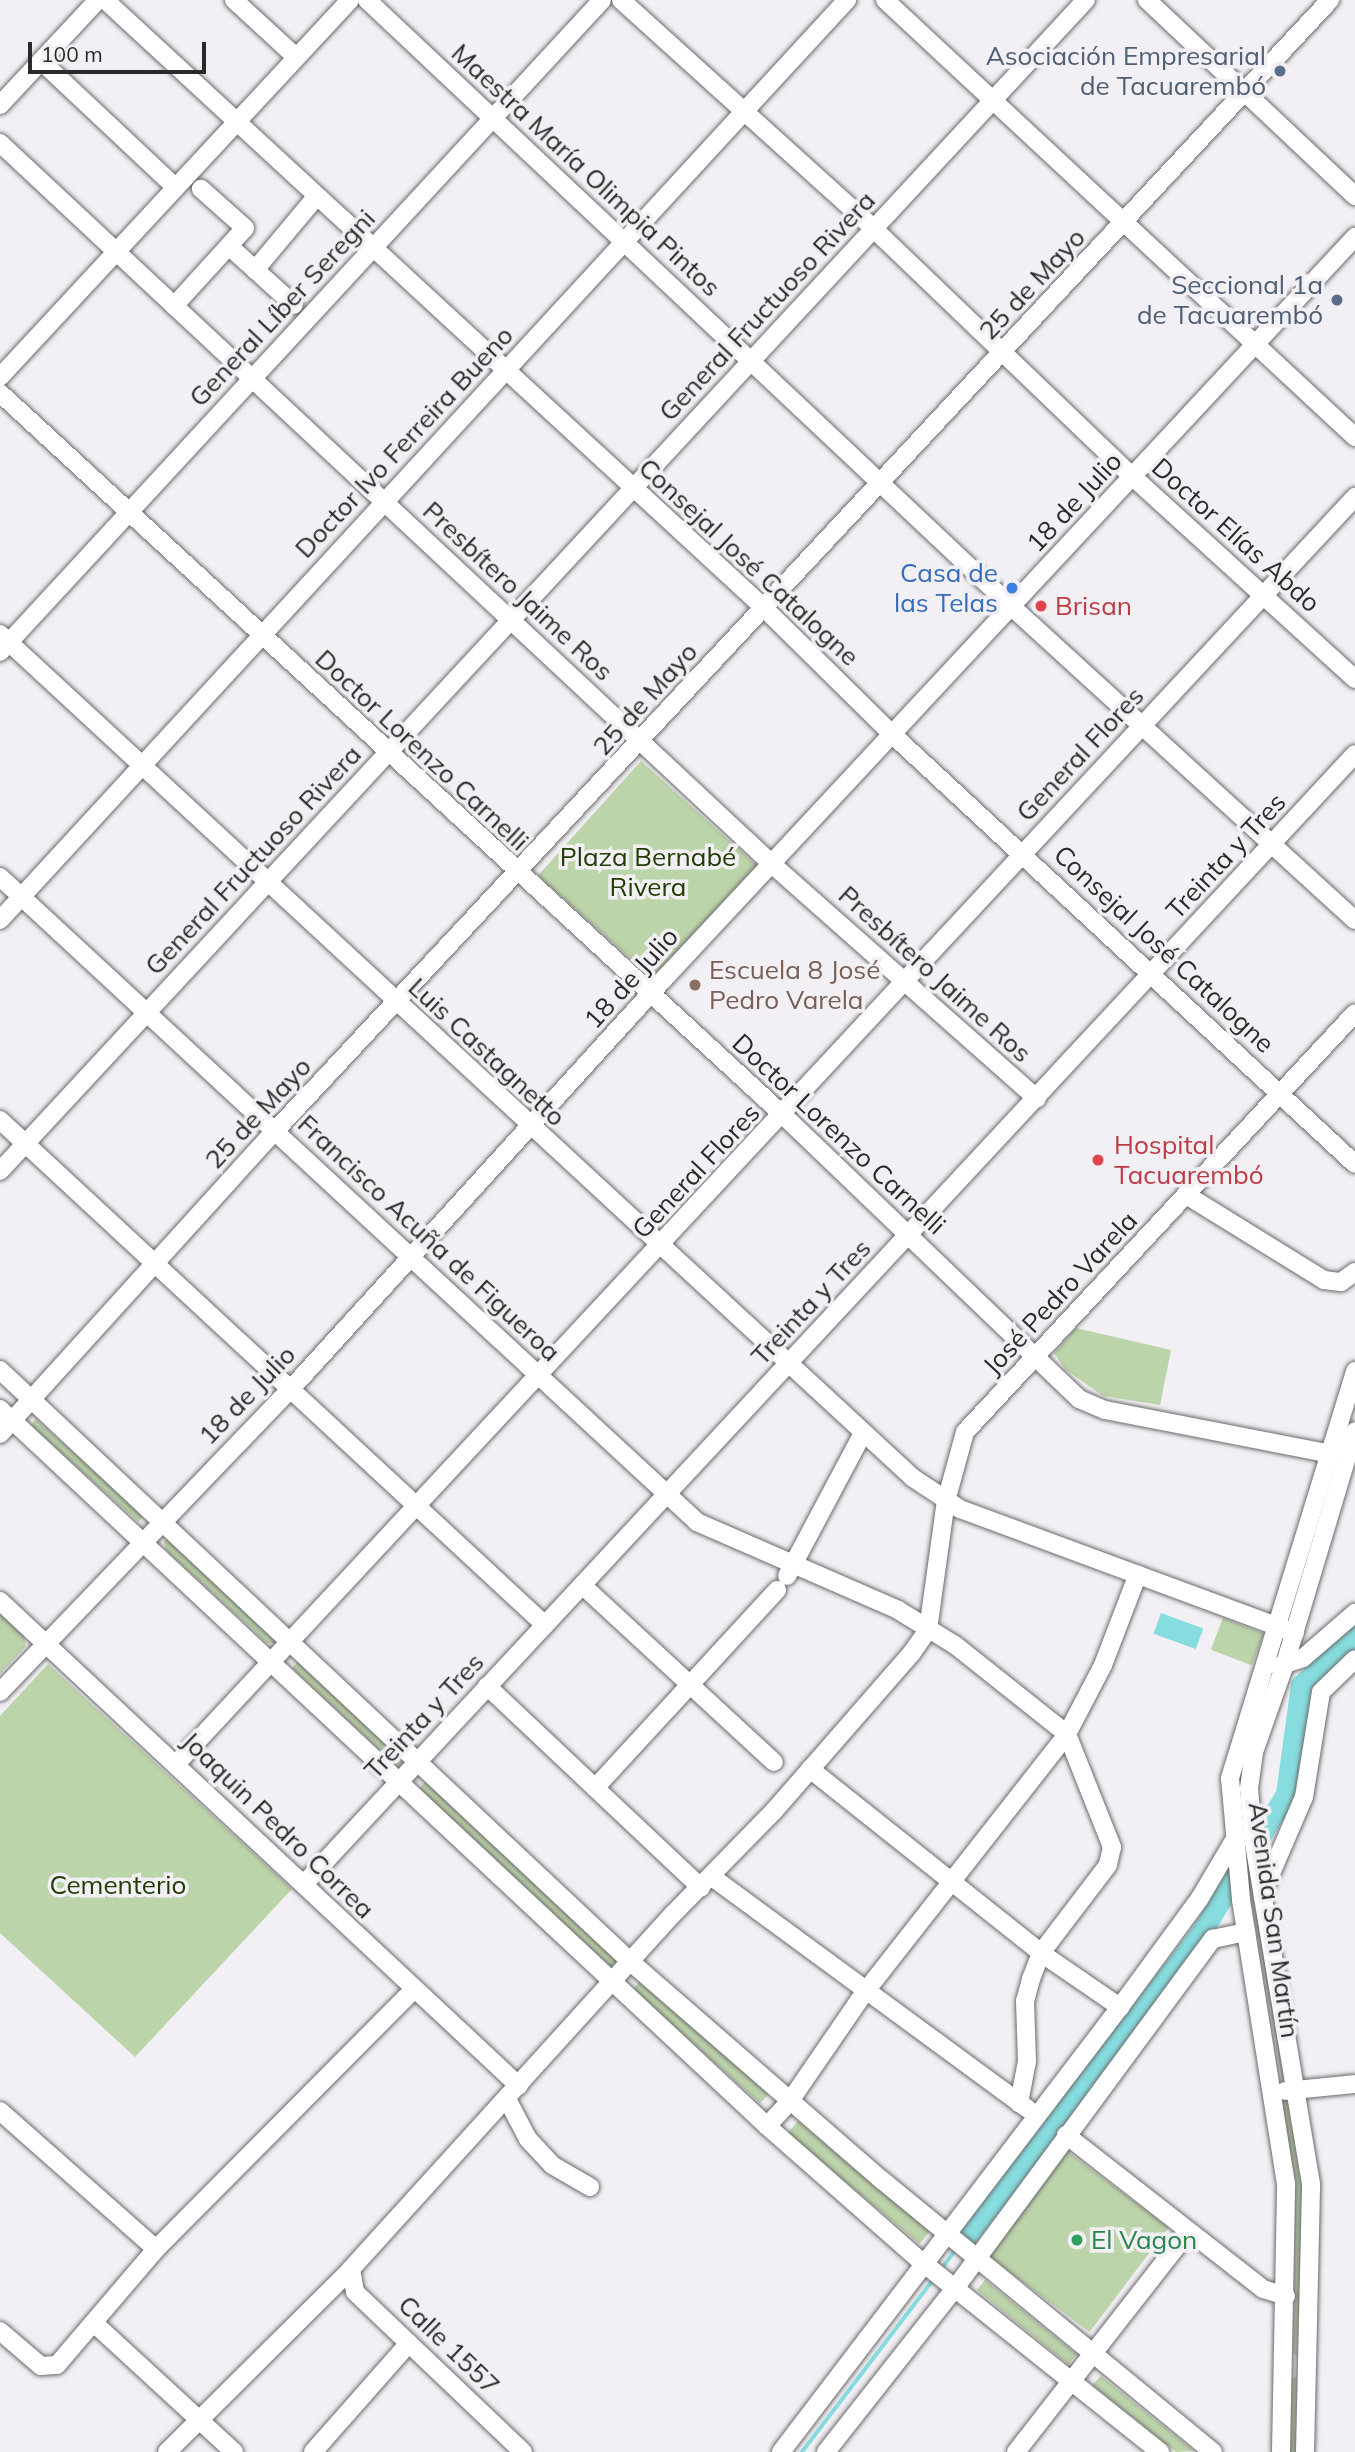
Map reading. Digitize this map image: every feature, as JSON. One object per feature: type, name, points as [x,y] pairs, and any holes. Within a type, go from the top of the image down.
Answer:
[{"type":"street","points":[[0,105],[98,0]]},
{"type":"street","name":"Consejal José Catalogne","points":[[105,0],[505,372],[764,608],[893,735],[1355,1164]]},
{"type":"street","points":[[234,0],[296,57]]},
{"type":"street","points":[[0,377],[349,0]]},
{"type":"street","name":"Maestra María Olimpia Pintos","points":[[367,0],[622,243],[753,360],[882,481],[1012,607],[1144,724],[1355,920]]},
{"type":"street","name":"General Líber Seregni","points":[[3,643],[130,512],[601,0]]},
{"type":"street","name":"Doctor Elías Abdo","points":[[621,0],[874,229],[1132,477],[1265,594],[1355,679]]},
{"type":"street","name":"Doctor Ivo Ferreira Bueno","points":[[0,920],[847,0]]},
{"type":"street","points":[[885,0],[1257,343],[1355,437]]},
{"type":"street","name":"General Fructuoso Rivera","points":[[0,1171],[1086,0]]},
{"type":"street","points":[[1147,0],[1355,196]]},
{"type":"street","name":"25 de Mayo","points":[[0,1434],[6,1415],[32,1399],[275,1131],[518,876],[1330,0]]},
{"type":"street","points":[[41,61],[175,187]]},
{"type":"street","name":"Presbítero Jaime Ros","points":[[0,143],[115,254],[774,866],[1037,1099]]},
{"type":"street","points":[[174,306],[245,228],[201,188]]},
{"type":"street","points":[[255,270],[316,197]]},
{"type":"street","name":"18 de Julio","points":[[0,1692],[289,1391],[649,996],[774,866],[1355,237]]},
{"type":"street","points":[[230,247],[294,305]]},
{"type":"street","name":"Doctor Lorenzo Carnelli","points":[[0,393],[518,876],[783,1115],[1035,1357],[1092,1406],[1331,1454]]},
{"type":"street","name":"General Flores","points":[[176,1764],[783,1115],[1355,497]]},
{"type":"street","name":"Luis Castagnetto","points":[[3,643],[141,767],[788,1365],[863,1433],[946,1501],[1295,1633]]},
{"type":"street","name":"Treinta y Tres","points":[[304,1884],[1037,1099],[1355,754]]},
{"type":"street","name":"Francisco Acuña de Figueroa","points":[[0,877],[666,1497],[712,1532],[786,1578],[898,1609],[992,1672],[1067,1734]]},
{"type":"street","name":"José Pedro Varela","points":[[928,1630],[946,1501],[959,1441],[1355,1013]]},
{"type":"street","points":[[0,1120],[153,1266],[545,1625]]},
{"type":"street","points":[[1188,1196],[1324,1280],[1348,1277]]},
{"type":"street","points":[[0,1370],[419,1760],[632,1963],[950,2237],[1213,2452]]},
{"type":"street","name":"Avenida San Martín","points":[[1281,2452],[1286,2184],[1241,1899],[1235,1850],[1231,1765],[1277,1627],[1355,1371]]},
{"type":"street","points":[[6,1415],[767,2126],[927,2265],[1160,2452]]},
{"type":"street","name":"Avenida San Martín","points":[[1305,2452],[1309,2369],[1311,2184],[1249,1806],[1254,1752],[1295,1633],[1355,1431]]},
{"type":"street","points":[[595,1788],[786,1578],[863,1433]]},
{"type":"street","points":[[767,2126],[790,2101],[864,1992],[953,1883],[1067,1734],[1103,1665],[1138,1574]]},
{"type":"street","points":[[582,1585],[774,1762]]},
{"type":"street","name":"Joaquin Pedro Correa","points":[[0,1601],[304,1884],[412,1991],[513,2093],[536,2148],[552,2165],[590,2187]]},
{"type":"street","points":[[1266,1661],[1284,1667],[1303,1658],[1355,1613]]},
{"type":"street","points":[[166,2452],[197,2418],[351,2269],[810,1769],[928,1630]]},
{"type":"street","points":[[1262,1889],[1304,1797],[1321,1692],[1355,1659]]},
{"type":"street","points":[[487,1686],[595,1788],[706,1882],[1036,2114]]},
{"type":"street","points":[[1019,2103],[1027,2061],[1025,2001],[1041,1953],[1108,1865],[1112,1847],[1067,1734]]},
{"type":"street","points":[[810,1769],[1041,1953],[1120,2007]]},
{"type":"street","points":[[781,2452],[950,2237],[1036,2114],[1120,2007],[1235,1850]]},
{"type":"street","points":[[826,2452],[1213,1939],[1247,1932]]},
{"type":"street","points":[[0,2331],[33,2361],[48,2367],[57,2365],[95,2324],[156,2249],[412,1991]]},
{"type":"street","points":[[1273,2092],[1355,2084]]},
{"type":"street","points":[[0,2111],[156,2249]]},
{"type":"street","points":[[1066,2135],[1263,2289],[1286,2296]]},
{"type":"street","points":[[1016,2452],[1188,2232]]},
{"type":"street","name":"Calle 1557","points":[[351,2269],[355,2292],[523,2452]]},
{"type":"street","points":[[95,2324],[234,2452]]},
{"type":"street","points":[[313,2452],[409,2343]]},
{"type":"street","points":[[1284,2368],[1309,2369]]},
{"type":"green space","name":"Plaza Bernabé Rivera","points":[[641,761],[759,867],[656,982],[538,875]]},
{"type":"green space","points":[[1076,1328],[1171,1350],[1160,1405],[1103,1396],[1065,1369],[1054,1353]]},
{"type":"green space","points":[[36,1419],[144,1516],[138,1522],[31,1425]]},
{"type":"green space","points":[[169,1538],[277,1640],[275,1643],[267,1643],[165,1549],[164,1541]]},
{"type":"green space","points":[[0,1609],[22,1630],[26,1646],[0,1674]]},
{"type":"green space","points":[[1223,1618],[1264,1634],[1252,1666],[1211,1650]]},
{"type":"green space","points":[[300,1659],[407,1759],[399,1767],[292,1668]]},
{"type":"green space","name":"Cementerio","points":[[48,1664],[292,1889],[135,2057],[0,1933],[0,1716]]},
{"type":"green space","points":[[428,1779],[620,1958],[611,1967],[419,1789]]},
{"type":"green space","points":[[1257,1903],[1285,2078],[1282,2079],[1256,1919]]},
{"type":"green space","points":[[641,1980],[768,2094],[760,2103],[633,1989]]},
{"type":"green space","points":[[1288,2097],[1304,2180],[1297,2357],[1293,2353],[1295,2217],[1282,2101]]},
{"type":"green space","points":[[798,2121],[930,2232],[919,2244],[788,2133]]},
{"type":"green space","name":"El Vagon","points":[[1063,2148],[1168,2227],[1090,2332],[984,2253]]},
{"type":"green space","points":[[985,2280],[1077,2354],[1069,2364],[977,2290]]},
{"type":"green space","points":[[1101,2376],[1194,2451],[1176,2452],[1092,2385]]},
{"type":"green space","points":[[1297,2376],[1300,2452],[1289,2452],[1291,2379]]},
{"type":"water","points":[[1161,1613],[1203,1628],[1196,1649],[1153,1634]]},
{"type":"waterway","points":[[966,2237],[1200,1934],[1286,1794],[1301,1685],[1355,1635]]},
{"type":"waterway","points":[[940,2271],[956,2249]]},
{"type":"waterway","points":[[802,2452],[933,2280]]},
{"type":"place","name":"Asociación Empresarial de Tacuarembó","points":[[1280,71]]},
{"type":"place","name":"Seccional 1a de Tacuarembó","points":[[1337,300]]},
{"type":"place","name":"Casa de las Telas","points":[[1012,588]]},
{"type":"place","name":"Brisan","points":[[1041,606]]},
{"type":"place","name":"Escuela 8 José Pedro Varela","points":[[695,985]]},
{"type":"place","name":"Hospital Tacuarembó","points":[[1098,1160]]},
{"type":"place","name":"El Vagon","points":[[1077,2240]]}]
